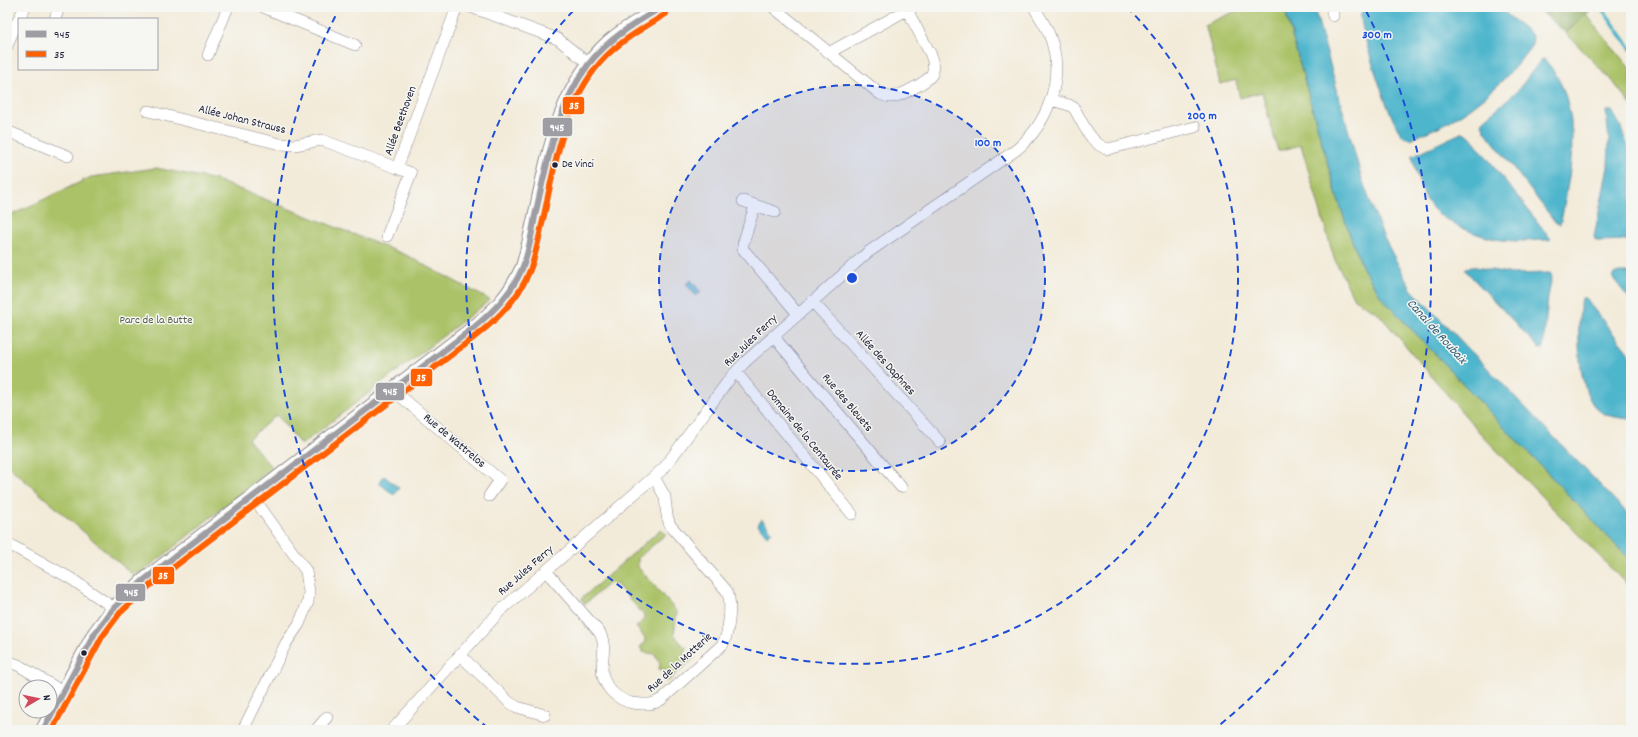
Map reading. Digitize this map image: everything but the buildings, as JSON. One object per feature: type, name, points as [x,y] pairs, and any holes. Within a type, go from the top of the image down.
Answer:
[{"type":"street","points":[[19,18],[25,7]]},
{"type":"street","points":[[55,18],[59,7]]},
{"type":"street","points":[[208,55],[228,7]]},
{"type":"street","points":[[263,7],[355,45]]},
{"type":"street","name":"Allée Beethoven","points":[[387,236],[411,173],[397,168],[457,7]]},
{"type":"street","points":[[471,7],[558,39],[589,64]]},
{"type":"street","points":[[43,730],[95,633],[114,608],[143,581],[393,390],[499,306],[513,288],[526,257],[559,122],[573,90],[589,64],[616,36],[662,7]]},
{"type":"street","points":[[773,7],[880,94],[886,97],[902,94],[926,80],[932,74],[933,67],[930,53],[910,9],[830,52]]},
{"type":"street","name":"Rue Jules Ferry","points":[[392,730],[500,611],[654,477],[673,458],[736,372],[773,336],[876,246],[1026,142],[1042,122],[1051,100],[1055,76],[1053,47],[1050,34],[1038,8]]},
{"type":"street","points":[[7,46],[18,19]]},
{"type":"street","points":[[1051,100],[1074,108],[1101,148],[1108,149],[1195,127]]},
{"type":"street","name":"Allée Johan Strauss","points":[[148,111],[280,144],[294,145],[322,140],[397,168]]},
{"type":"street","points":[[7,132],[68,156]]},
{"type":"street","points":[[743,201],[775,212]]},
{"type":"street","points":[[755,205],[743,244],[743,249],[798,314]]},
{"type":"street","name":"Allée des Daphnes","points":[[812,302],[940,442]]},
{"type":"street","name":"Rue des Bleuets","points":[[773,336],[901,487]]},
{"type":"street","name":"Domaine de la Centaurée","points":[[736,372],[852,514]]},
{"type":"street","name":"Rue de Wattrelos","points":[[393,390],[500,480],[489,496]]},
{"type":"street","name":"Rue de la Motterie","points":[[546,571],[600,633],[604,646],[602,677],[615,695],[627,702],[646,705],[662,699],[723,644],[726,636],[731,603],[730,595],[670,525],[667,516],[666,497],[654,477]]},
{"type":"street","points":[[245,729],[286,643],[299,624],[306,608],[309,592],[306,571],[253,497]]},
{"type":"street","points":[[7,543],[70,578],[114,608]]},
{"type":"street","points":[[460,655],[509,702],[517,707],[544,715]]},
{"type":"street","points":[[7,661],[18,665],[63,692]]},
{"type":"street","points":[[316,730],[327,717]]},
{"type":"green space","points":[[1245,7],[1284,7],[1335,190],[1351,238],[1363,268],[1381,297],[1631,561],[1631,589],[1479,432],[1377,312],[1354,299],[1334,258],[1301,145],[1278,151],[1262,92],[1240,98],[1236,80],[1220,84],[1207,31],[1204,25]]},
{"type":"green space","points":[[1536,7],[1594,7],[1566,33]]},
{"type":"green space","points":[[1586,14],[1631,70],[1631,105],[1614,83],[1566,33]]},
{"type":"green space","name":"Parc de la Butte","points":[[156,168],[216,180],[406,255],[490,300],[301,445],[277,415],[248,439],[272,468],[143,572],[132,574],[7,465],[7,217],[91,177]]},
{"type":"green space","points":[[661,529],[666,534],[638,558],[638,567],[677,612],[674,634],[683,646],[686,647],[684,656],[694,658],[667,682],[669,671],[659,669],[660,664],[655,654],[643,652],[640,647],[645,643],[645,638],[636,627],[644,620],[644,615],[616,584],[609,583],[585,604],[581,599]]},
{"type":"water","name":"Canal de Roubaix","points":[[1284,7],[1314,7],[1362,179],[1382,234],[1411,289],[1631,517],[1631,561],[1381,297],[1363,268],[1351,238],[1335,190]]},
{"type":"water","points":[[1364,7],[1498,7],[1531,34],[1533,39],[1532,45],[1510,73],[1472,107],[1443,125],[1416,137],[1407,138],[1404,137],[1399,131],[1392,118],[1378,81],[1363,28],[1361,15]]},
{"type":"water","points":[[1544,59],[1555,73],[1563,89],[1571,123],[1571,159],[1560,224],[1556,223],[1485,131],[1482,124],[1483,121],[1518,90],[1541,60]]},
{"type":"water","points":[[1606,111],[1612,111],[1620,125],[1631,154],[1631,240],[1596,241],[1594,237],[1608,167],[1609,140]]},
{"type":"water","points":[[1463,132],[1470,136],[1551,239],[1514,241],[1494,239],[1474,233],[1453,223],[1436,212],[1430,205],[1421,188],[1412,156]]},
{"type":"water","points":[[1471,266],[1512,274],[1550,273],[1552,276],[1548,297],[1543,349],[1539,348],[1465,270]]},
{"type":"water","points":[[1615,273],[1631,273],[1631,301],[1612,277]]},
{"type":"water","points":[[691,280],[701,292],[696,296],[686,284]]},
{"type":"water","points":[[1582,298],[1585,298],[1631,356],[1631,419],[1613,416],[1600,411],[1590,399],[1585,387],[1579,339]]},
{"type":"water","points":[[384,476],[399,488],[394,495],[379,483]]},
{"type":"water","points":[[762,519],[772,532],[767,536],[757,524]]},
{"type":"waterway","points":[[1601,7],[1631,49]]},
{"type":"transit line","name":"945","points":[[43,730],[95,633],[114,608],[143,581],[472,329],[501,302],[518,278],[527,256],[554,137],[560,118],[577,82],[588,65],[613,39],[662,7]]},
{"type":"transit line","name":"35","points":[[52,730],[102,637],[120,613],[148,587],[477,335],[501,314],[515,298],[526,280],[532,264],[556,161],[567,122],[574,104],[595,69],[610,52],[628,38],[666,14]]},
{"type":"place","name":"De Vinci","points":[[555,165]]}]
